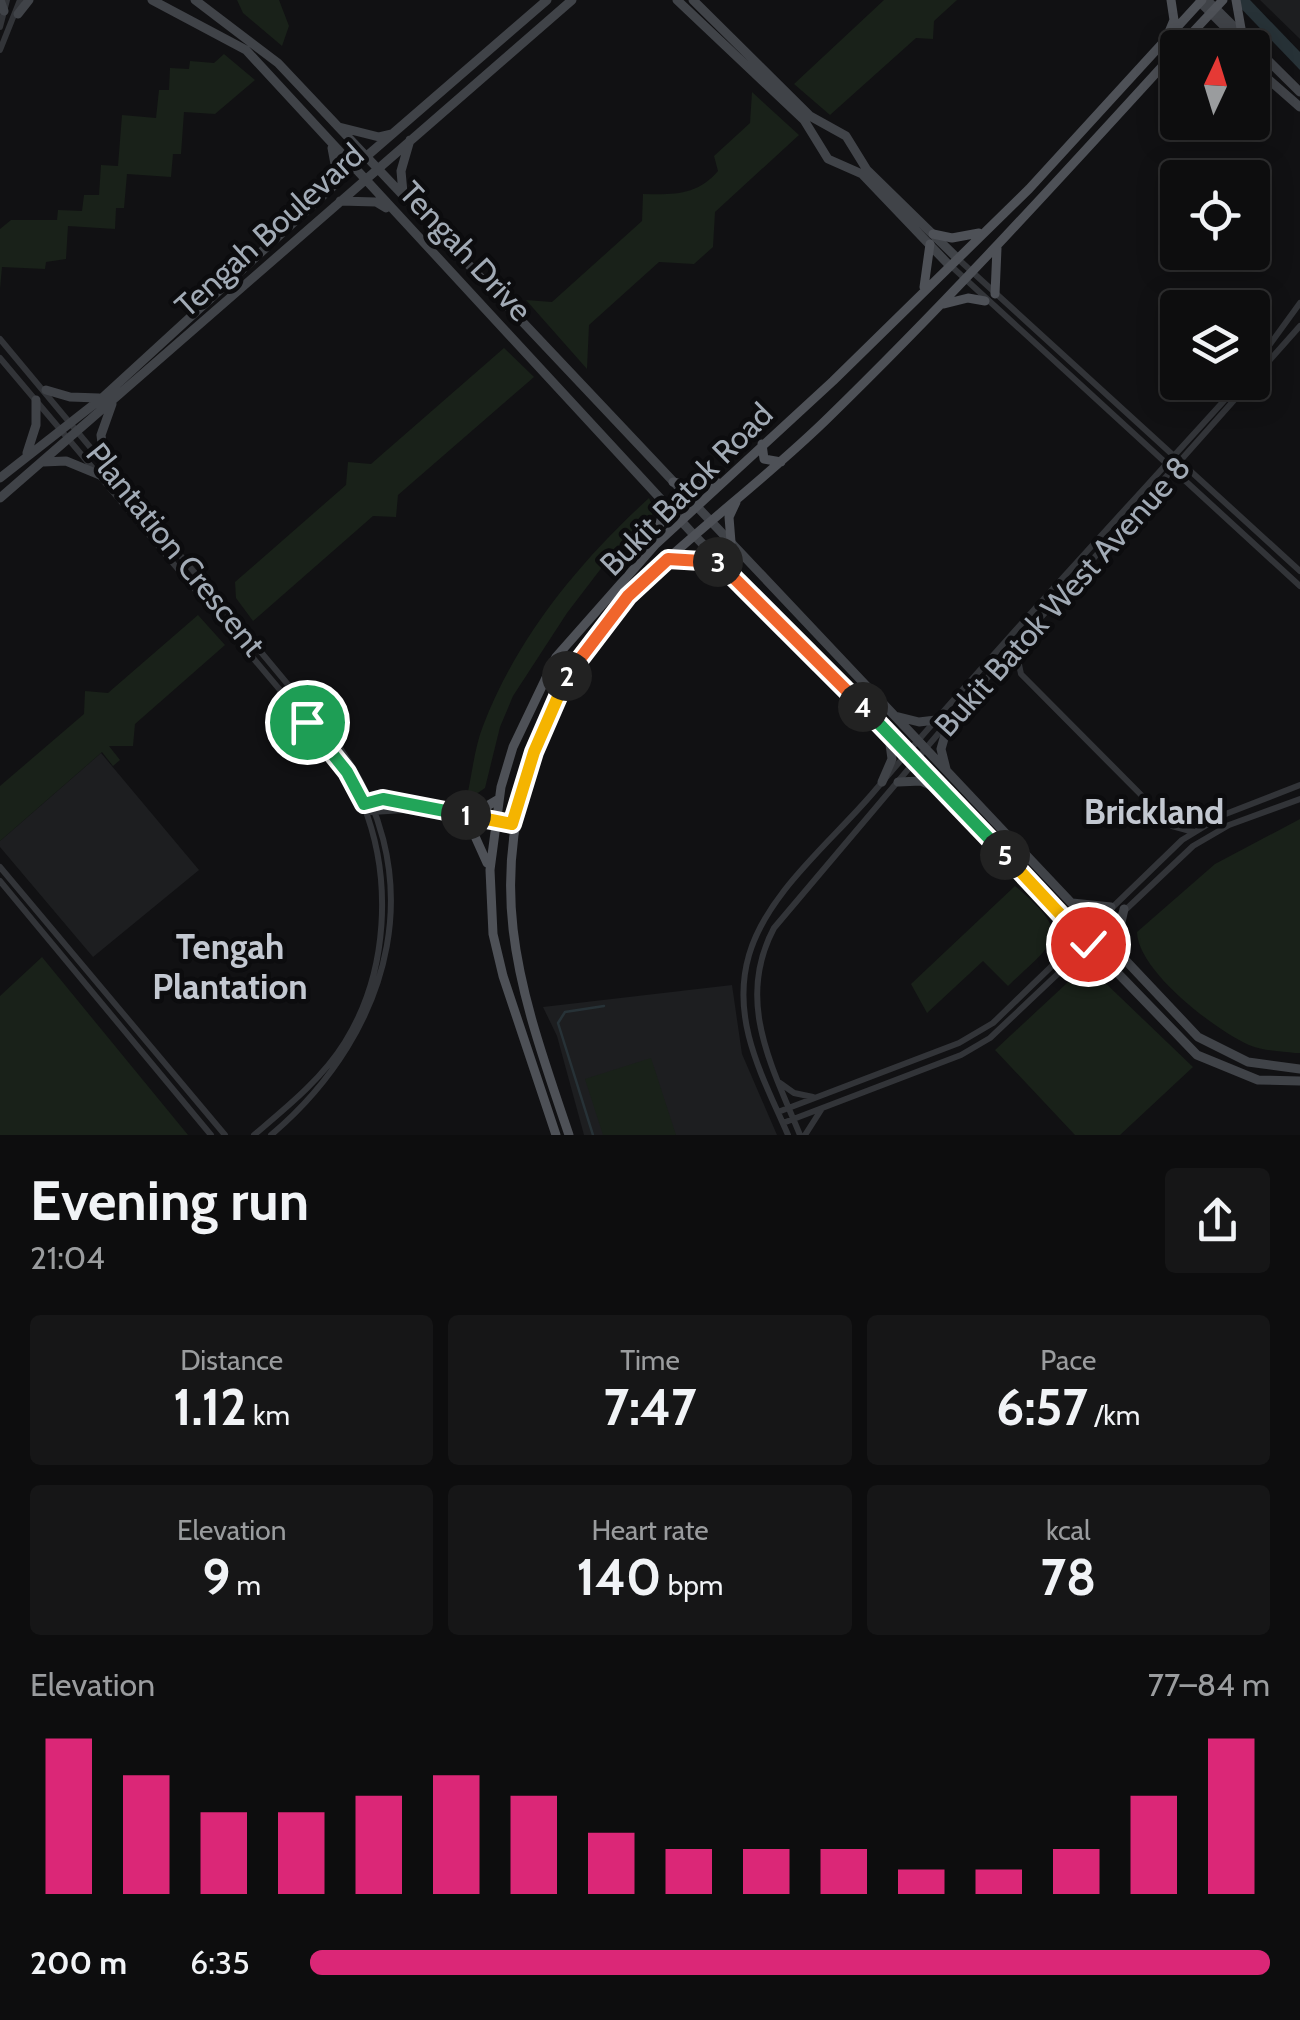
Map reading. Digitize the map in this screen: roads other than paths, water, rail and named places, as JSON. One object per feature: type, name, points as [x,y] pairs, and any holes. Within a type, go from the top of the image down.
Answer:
[{"type":"main road","points":[[1170,30],[1174,20],[1171,0]]},
{"type":"main road","points":[[1236,0],[1241,30]]},
{"type":"main road","name":"Bukit Batok Road","points":[[1177,30],[1203,1]]},
{"type":"main road","name":"Bukit Batok Road","points":[[1195,30],[1217,7]]},
{"type":"main road","name":"Bukit Batok Road","points":[[556,1135],[503,976],[493,934],[490,870],[499,799],[513,747],[556,657],[655,545],[833,381],[1040,178],[1160,48]]},
{"type":"main road","name":"Bukit Batok Road","points":[[570,1135],[536,1036],[517,962],[508,890],[512,828],[534,752],[571,669],[628,596],[849,398],[998,245],[1160,68]]},
{"type":"main road","points":[[924,290],[931,239],[983,232]]},
{"type":"main road","points":[[995,294],[998,245]]},
{"type":"main road","points":[[938,306],[962,298],[985,301]]},
{"type":"main road","points":[[833,381],[845,385],[849,398]]},
{"type":"main road","points":[[762,444],[764,460],[781,462]]},
{"type":"main road","points":[[673,482],[696,486],[718,483]]},
{"type":"main road","points":[[731,542],[728,517],[740,496]]},
{"type":"main road","points":[[655,545],[665,502]]},
{"type":"main road","points":[[668,559],[702,558],[722,563]]},
{"type":"main road","points":[[458,813],[482,809],[499,799]]},
{"type":"main road","points":[[469,823],[483,846],[490,870]]},
{"type":"street","points":[[18,14],[20,0]]},
{"type":"street","points":[[0,50],[29,0]]},
{"type":"street","name":"Tengah Drive","points":[[152,0],[246,50],[694,535],[949,795]]},
{"type":"street","name":"Tengah Drive","points":[[195,0],[254,41],[1198,1037],[1216,1049],[1261,1066],[1300,1069]]},
{"type":"street","name":"Tengah Boulevard","points":[[0,478],[102,398],[353,168],[547,0]]},
{"type":"street","name":"Tengah Boulevard","points":[[0,498],[572,0]]},
{"type":"street","points":[[677,0],[804,120],[822,153],[862,174],[968,276],[985,301],[1300,586]]},
{"type":"street","points":[[693,0],[810,116],[846,136],[850,148],[931,239]]},
{"type":"street","points":[[1203,1],[1217,7],[1238,30]]},
{"type":"street","points":[[0,27],[4,4]]},
{"type":"street","points":[[1217,7],[1228,30]]},
{"type":"street","points":[[1271,64],[1300,92]]},
{"type":"street","points":[[1270,81],[1300,107]]},
{"type":"street","points":[[336,126],[379,136],[394,134]]},
{"type":"street","points":[[404,198],[401,172],[411,138]]},
{"type":"street","points":[[321,197],[335,164],[332,144]]},
{"type":"street","points":[[840,160],[850,148]]},
{"type":"street","points":[[340,201],[376,202],[397,214]]},
{"type":"street","points":[[968,276],[995,294],[1300,571]]},
{"type":"street","points":[[1270,344],[1300,303]]},
{"type":"street","name":"Bukit Batok West Avenue 8","points":[[788,1135],[750,1048],[742,1003],[748,957],[772,908],[882,782],[912,756],[936,720],[1300,326]]},
{"type":"street","name":"Plantation Crescent","points":[[0,339],[351,761],[368,802],[386,859],[391,917],[374,1002],[330,1076],[305,1106],[272,1135]]},
{"type":"street","name":"Plantation Crescent","points":[[0,358],[307,722],[368,802]]},
{"type":"street","points":[[46,390],[70,397],[102,398]]},
{"type":"street","points":[[26,456],[36,426],[36,400]]},
{"type":"street","name":"Bukit Batok West Avenue 8","points":[[921,745],[999,668],[1174,473],[1178,460],[1226,400]]},
{"type":"street","points":[[104,460],[101,434],[114,401]]},
{"type":"street","points":[[41,462],[66,461],[100,474]]},
{"type":"street","points":[[1016,649],[1021,674]]},
{"type":"street","points":[[999,668],[1021,674],[1172,826],[1194,832]]},
{"type":"street","points":[[307,722],[314,715]]},
{"type":"street","points":[[892,715],[919,722],[936,720]]},
{"type":"street","points":[[947,772],[941,749],[949,721]]},
{"type":"street","points":[[882,782],[892,753],[886,730]]},
{"type":"street","name":"Bukit Batok West Avenue 8","points":[[803,1135],[788,1108],[759,1032],[754,998],[757,967],[766,941],[782,916],[898,782],[912,756]]},
{"type":"street","points":[[898,782],[921,781],[949,795],[1114,970],[1208,1061],[1258,1080],[1300,1081]]},
{"type":"street","points":[[1096,930],[1111,907],[1194,832],[1223,815],[1300,786]]},
{"type":"street","points":[[783,1123],[976,1046],[1096,930],[1214,833],[1300,799]]},
{"type":"street","points":[[368,802],[401,801],[495,825]]},
{"type":"street","points":[[371,813],[404,810],[512,828]]},
{"type":"street","name":"Plantation Crescent","points":[[254,1135],[322,1072],[346,1040],[365,1000],[382,916],[371,813]]},
{"type":"street","points":[[1172,826],[1172,848]]},
{"type":"street","points":[[0,867],[225,1135]]},
{"type":"street","points":[[0,881],[210,1135]]},
{"type":"street","points":[[1069,902],[1111,907]]},
{"type":"street","points":[[1123,958],[1117,940],[1124,909]]},
{"type":"street","points":[[1065,918],[1066,959]]},
{"type":"street","points":[[778,1112],[959,1043],[993,1023],[1066,959],[1093,961],[1114,970]]},
{"type":"street","points":[[778,1081],[794,1094],[819,1096]]},
{"type":"street","points":[[803,1135],[812,1119],[831,1104]]},
{"type":"waterway","points":[[593,1135],[558,1023],[565,1012],[604,1006]]},
{"type":"district","name":"Brickland","points":[[1154,811]]},
{"type":"district","name":"Tengah Plantation","points":[[230,966]]}]
